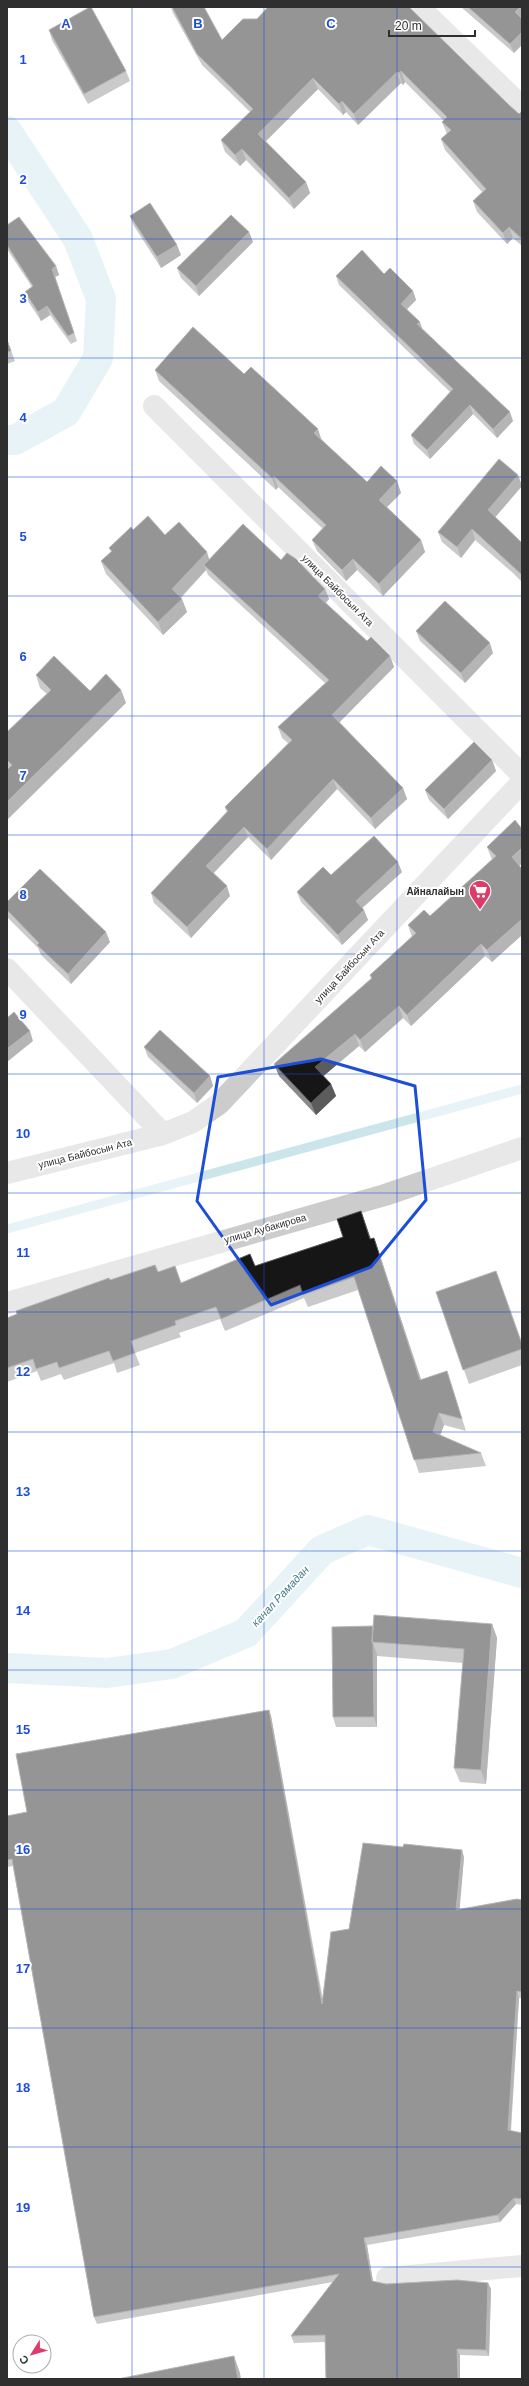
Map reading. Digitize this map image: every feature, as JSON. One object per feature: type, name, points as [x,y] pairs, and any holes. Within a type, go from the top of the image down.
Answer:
[{"type":"street","points":[[419,7],[522,107]]},
{"type":"street","name":"улица Байбосын Ата","points":[[154,406],[522,775]]},
{"type":"street","name":"улица Байбосын Ата","points":[[7,1173],[163,1134],[192,1122],[219,1104],[522,782]]},
{"type":"street","points":[[7,969],[163,1134]]},
{"type":"street","name":"улица Аубакирова","points":[[7,1302],[385,1195],[522,1148]]},
{"type":"street","points":[[387,2278],[522,2266]]},
{"type":"highlighted area","points":[[321,1059],[415,1086],[426,1200],[371,1267],[271,1305],[197,1201],[218,1077]]},
{"type":"building","points":[[90,7],[126,71],[84,94],[49,30]]},
{"type":"building","points":[[172,7],[204,7],[222,40],[243,19],[257,19],[268,7],[409,7],[509,105],[519,114],[522,111],[522,239],[509,227],[503,233],[473,201],[486,189],[441,139],[451,130],[442,122],[447,117],[401,71],[399,73],[397,72],[354,114],[342,101],[339,104],[313,78],[258,134],[306,182],[289,198],[242,149],[235,155],[221,140],[253,109],[197,54]]},
{"type":"building","points":[[468,7],[520,7],[515,12],[522,19],[522,32],[510,44]]},
{"type":"building","points":[[150,203],[177,245],[157,257],[130,216]]},
{"type":"building","points":[[231,215],[249,232],[196,286],[177,268]]},
{"type":"building","points":[[19,217],[56,266],[52,269],[74,333],[68,336],[47,306],[38,312],[25,292],[33,286],[7,245],[7,225]]},
{"type":"building","points":[[362,250],[384,274],[390,268],[413,291],[401,304],[420,322],[417,324],[510,412],[493,429],[470,405],[427,450],[411,435],[453,389],[336,276]]},
{"type":"building","points":[[193,327],[244,374],[251,367],[318,429],[314,433],[367,482],[381,466],[397,481],[379,500],[421,540],[379,584],[353,559],[342,570],[312,540],[326,525],[274,476],[272,478],[155,370]]},
{"type":"building","points":[[7,340],[11,351],[7,352]]},
{"type":"building","points":[[499,459],[518,475],[488,510],[522,543],[522,575],[472,529],[457,547],[438,532]]},
{"type":"building","points":[[148,516],[165,535],[179,522],[207,552],[172,589],[182,599],[158,622],[101,561],[112,551],[109,548],[131,527],[133,530]]},
{"type":"building","points":[[243,524],[281,560],[287,553],[296,559],[325,589],[318,596],[367,641],[371,637],[390,656],[332,715],[403,788],[371,818],[333,779],[267,849],[244,827],[206,866],[227,886],[187,927],[151,893],[228,811],[225,807],[292,740],[278,727],[329,680],[204,565]]},
{"type":"building","points":[[445,601],[490,643],[461,673],[416,631]]},
{"type":"building","points":[[54,656],[90,691],[106,674],[121,690],[7,802],[7,770],[12,765],[7,760],[7,732],[51,690],[36,675]]},
{"type":"building","points":[[474,742],[492,760],[444,809],[425,790]]},
{"type":"building","points":[[515,820],[522,829],[522,848],[512,857],[522,869],[522,919],[487,950],[481,944],[407,1015],[399,1006],[360,1040],[355,1034],[315,1067],[331,1084],[311,1103],[274,1064],[372,978],[370,975],[416,933],[408,925],[424,910],[430,916],[496,856],[487,847]]},
{"type":"building","points":[[374,836],[398,862],[356,901],[364,910],[338,935],[297,892],[323,867],[331,875]]},
{"type":"building","points":[[40,869],[106,932],[68,974],[37,945],[39,943],[7,910],[7,902]]},
{"type":"building","points":[[14,1012],[30,1031],[7,1049],[7,1018]]},
{"type":"building","points":[[160,1030],[210,1076],[194,1093],[144,1047]]},
{"type":"building","points":[[361,1211],[370,1239],[374,1238],[420,1380],[447,1371],[462,1419],[439,1413],[433,1432],[481,1453],[414,1460],[354,1277],[303,1295],[300,1285],[221,1319],[216,1307],[175,1321],[176,1325],[131,1341],[135,1353],[113,1361],[109,1351],[59,1368],[57,1362],[36,1369],[33,1359],[7,1368],[7,1318],[17,1314],[16,1311],[109,1278],[110,1280],[155,1265],[158,1272],[175,1266],[181,1283],[250,1254],[255,1266],[343,1237],[337,1219]]},
{"type":"building","points":[[496,1271],[522,1344],[522,1349],[463,1370],[436,1292]]},
{"type":"building","points":[[374,1615],[492,1624],[481,1770],[454,1768],[464,1649],[372,1642]]},
{"type":"building","points":[[373,1626],[374,1717],[333,1717],[332,1627]]},
{"type":"building","points":[[269,1710],[322,2004],[331,1932],[349,1929],[363,1843],[403,1847],[404,1844],[462,1850],[456,1910],[517,1899],[522,1900],[522,1992],[517,1991],[508,2130],[522,2133],[522,2199],[514,2198],[498,2215],[364,2238],[372,2281],[386,2284],[457,2280],[488,2283],[486,2350],[457,2349],[458,2379],[326,2379],[325,2335],[291,2336],[339,2274],[94,2317],[12,1859],[7,1860],[7,1816],[27,1812],[16,1754]]},
{"type":"building","points":[[234,2356],[238,2379],[118,2379]]},
{"type":"waterway","name":"канал Рамадан","points":[[7,131],[78,239],[101,299],[98,358],[66,412],[15,440],[7,440]]},
{"type":"waterway","points":[[7,1229],[522,1089]]},
{"type":"waterway","name":"канал Рамадан","points":[[7,1668],[107,1673],[172,1664],[246,1633],[322,1550],[368,1530],[522,1573]]},
{"type":"place","name":"Айналайын","points":[[480,910]]}]
